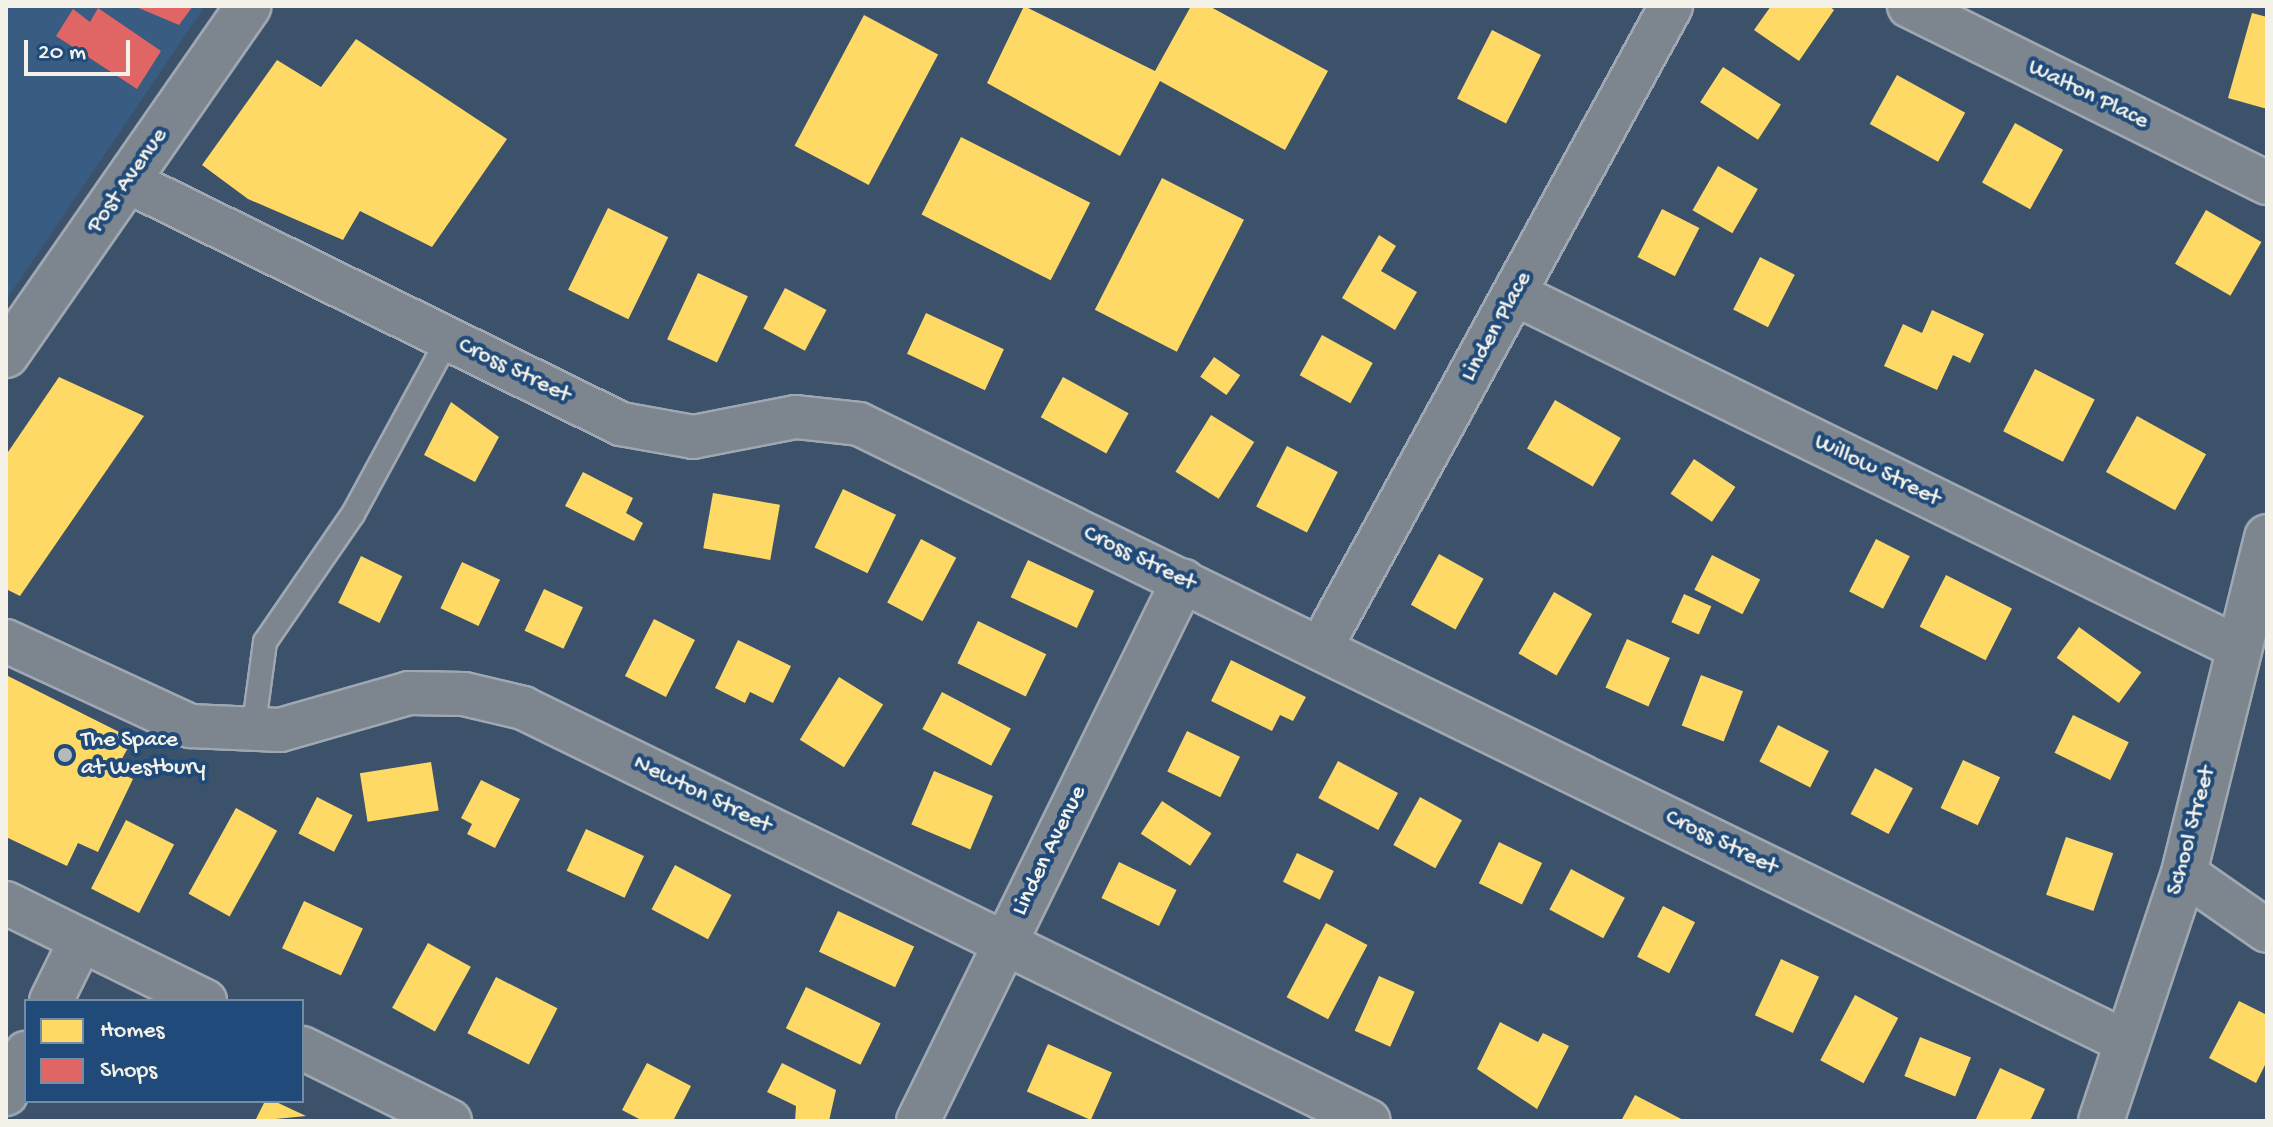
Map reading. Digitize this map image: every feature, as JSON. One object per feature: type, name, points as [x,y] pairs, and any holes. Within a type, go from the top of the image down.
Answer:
[{"type":"street","name":"Post Avenue","points":[[6,355],[249,6]]},
{"type":"street","name":"Linden Place","points":[[1321,647],[1671,6]]},
{"type":"street","name":"Walton Place","points":[[1909,6],[2267,183]]},
{"type":"street","name":"Cross Street","points":[[129,182],[621,424],[666,436],[796,417],[859,424],[2128,1043]]},
{"type":"street","name":"Willow Street","points":[[1515,294],[2239,648]]},
{"type":"street","name":"School Street","points":[[2101,1121],[2184,873],[2267,537]]},
{"type":"street","name":"Linden Avenue","points":[[918,1121],[1183,581]]},
{"type":"street","name":"Newton Street","points":[[6,641],[190,726],[253,731],[409,693],[464,694],[523,708],[1369,1121]]},
{"type":"street","points":[[2184,873],[2267,931]]},
{"type":"street","points":[[6,903],[201,999]]},
{"type":"street","points":[[52,999],[81,940]]},
{"type":"street","points":[[304,1049],[450,1121]]},
{"type":"street","points":[[6,1094],[24,1057]]},
{"type":"lane","points":[[253,731],[265,642],[353,514],[448,339]]},
{"type":"shaded area","points":[[6,6],[205,6],[6,300]]},
{"type":"building: Homes","points":[[1024,6],[1155,71],[1191,6],[1209,6],[1328,71],[1285,150],[1160,81],[1120,156],[987,83]]},
{"type":"building: Homes","points":[[1771,6],[1829,6],[1834,10],[1799,61],[1754,30]]},
{"type":"building: Homes","points":[[2252,13],[2267,17],[2267,109],[2228,98]]},
{"type":"building: Homes","points":[[864,15],[938,54],[869,185],[795,146]]},
{"type":"building: Homes","points":[[1492,30],[1541,55],[1506,124],[1457,99]]},
{"type":"building: Homes","points":[[356,39],[507,139],[432,247],[360,211],[343,240],[248,199],[202,165],[277,60],[321,87]]},
{"type":"building: Homes","points":[[1723,67],[1781,105],[1758,140],[1700,102]]},
{"type":"building: Homes","points":[[1897,75],[1965,113],[1938,162],[1870,124]]},
{"type":"building: Homes","points":[[2015,123],[2063,150],[2030,209],[1982,182]]},
{"type":"building: Homes","points":[[961,137],[1090,203],[1051,280],[922,215]]},
{"type":"building: Homes","points":[[1718,166],[1758,189],[1732,233],[1692,210]]},
{"type":"building: Homes","points":[[1162,178],[1244,220],[1177,352],[1095,310]]},
{"type":"building: Homes","points":[[608,208],[668,237],[628,319],[568,290]]},
{"type":"building: Homes","points":[[1662,209],[1699,228],[1675,276],[1637,257]]},
{"type":"building: Homes","points":[[2206,210],[2261,242],[2230,296],[2175,264]]},
{"type":"building: Homes","points":[[1379,235],[1396,246],[1381,271],[1417,292],[1395,330],[1342,298]]},
{"type":"building: Homes","points":[[1760,257],[1795,275],[1768,327],[1733,310]]},
{"type":"building: Homes","points":[[698,273],[748,296],[717,362],[667,339]]},
{"type":"building: Homes","points":[[785,288],[826,310],[805,351],[763,329]]},
{"type":"building: Homes","points":[[1932,310],[1984,334],[1970,363],[1953,355],[1937,390],[1884,366],[1903,324],[1922,333]]},
{"type":"building: Homes","points":[[926,313],[1004,349],[985,390],[907,354]]},
{"type":"building: Homes","points":[[1322,335],[1373,363],[1350,403],[1300,375]]},
{"type":"building: Homes","points":[[1214,357],[1240,375],[1226,395],[1200,377]]},
{"type":"building: Homes","points":[[2035,369],[2095,399],[2063,462],[2003,431]]},
{"type":"building: Homes","points":[[59,377],[144,416],[20,596],[6,589],[6,455]]},
{"type":"building: Homes","points":[[1063,377],[1129,413],[1106,454],[1041,417]]},
{"type":"building: Homes","points":[[1555,400],[1621,438],[1593,486],[1527,448]]},
{"type":"building: Homes","points":[[451,402],[499,437],[475,482],[424,455]]},
{"type":"building: Homes","points":[[1211,415],[1254,442],[1219,499],[1175,472]]},
{"type":"building: Homes","points":[[2137,416],[2206,454],[2175,510],[2106,472]]},
{"type":"building: Homes","points":[[1287,446],[1338,472],[1307,532],[1256,507]]},
{"type":"building: Homes","points":[[1694,459],[1735,487],[1712,522],[1671,494]]},
{"type":"building: Homes","points":[[583,472],[633,498],[626,513],[643,523],[634,541],[565,506]]},
{"type":"building: Homes","points":[[843,489],[896,515],[868,573],[815,547]]},
{"type":"building: Homes","points":[[713,493],[780,505],[770,560],[703,548]]},
{"type":"building: Homes","points":[[921,539],[956,558],[923,621],[887,603]]},
{"type":"building: Homes","points":[[1876,539],[1910,556],[1883,609],[1849,592]]},
{"type":"building: Homes","points":[[1439,554],[1484,579],[1455,629],[1411,605]]},
{"type":"building: Homes","points":[[1712,555],[1760,580],[1742,614],[1694,590]]},
{"type":"building: Homes","points":[[361,556],[402,576],[380,623],[338,603]]},
{"type":"building: Homes","points":[[1028,560],[1094,591],[1077,628],[1011,597]]},
{"type":"building: Homes","points":[[462,562],[500,580],[479,626],[440,608]]},
{"type":"building: Homes","points":[[1946,575],[2012,609],[1986,660],[1920,627]]},
{"type":"building: Homes","points":[[544,589],[583,607],[564,649],[525,631]]},
{"type":"building: Homes","points":[[1554,592],[1592,614],[1557,675],[1518,653]]},
{"type":"building: Homes","points":[[1684,594],[1711,606],[1699,635],[1671,622]]},
{"type":"building: Homes","points":[[654,619],[695,640],[666,697],[625,676]]},
{"type":"building: Homes","points":[[978,621],[1046,654],[1026,697],[957,663]]},
{"type":"building: Homes","points":[[2079,627],[2141,672],[2119,703],[2057,658]]},
{"type":"building: Homes","points":[[1627,639],[1670,658],[1648,707],[1605,687]]},
{"type":"building: Homes","points":[[738,640],[791,666],[773,703],[750,692],[745,703],[715,688]]},
{"type":"building: Homes","points":[[1231,660],[1306,697],[1293,721],[1280,715],[1272,731],[1211,701]]},
{"type":"building: Homes","name":"The Space at Westbury","points":[[6,675],[133,739],[115,771],[133,779],[98,852],[78,843],[67,866],[6,837]]},
{"type":"building: Homes","points":[[1701,675],[1743,691],[1724,742],[1682,725]]},
{"type":"building: Homes","points":[[839,677],[883,705],[844,767],[800,740]]},
{"type":"building: Homes","points":[[942,692],[1011,729],[991,766],[922,729]]},
{"type":"building: Homes","points":[[2073,715],[2129,742],[2110,780],[2055,753]]},
{"type":"building: Homes","points":[[1778,725],[1829,751],[1810,787],[1759,762]]},
{"type":"building: Homes","points":[[1187,731],[1240,757],[1220,797],[1167,771]]},
{"type":"building: Homes","points":[[1963,760],[2000,777],[1978,825],[1941,808]]},
{"type":"building: Homes","points":[[1338,761],[1398,793],[1378,830],[1318,798]]},
{"type":"building: Homes","points":[[431,762],[439,810],[368,822],[360,773]]},
{"type":"building: Homes","points":[[1875,768],[1913,788],[1889,834],[1851,814]]},
{"type":"building: Homes","points":[[934,771],[993,796],[970,849],[911,824]]},
{"type":"building: Homes","points":[[481,780],[520,799],[495,848],[467,834],[472,824],[461,818]]},
{"type":"building: Homes","points":[[317,797],[353,815],[334,852],[298,834]]},
{"type":"building: Homes","points":[[1420,797],[1462,820],[1435,868],[1393,845]]},
{"type":"building: Homes","points":[[1162,801],[1211,833],[1190,866],[1141,834]]},
{"type":"building: Homes","points":[[236,808],[277,831],[230,916],[188,894]]},
{"type":"building: Homes","points":[[126,820],[174,845],[139,913],[91,889]]},
{"type":"building: Homes","points":[[586,829],[644,856],[625,898],[567,871]]},
{"type":"building: Homes","points":[[2066,837],[2113,853],[2093,911],[2046,895]]},
{"type":"building: Homes","points":[[1499,842],[1542,863],[1522,904],[1479,883]]},
{"type":"building: Homes","points":[[1297,853],[1334,871],[1320,900],[1283,882]]},
{"type":"building: Homes","points":[[1119,862],[1177,890],[1159,926],[1101,898]]},
{"type":"building: Homes","points":[[675,865],[732,895],[708,939],[652,909]]},
{"type":"building: Homes","points":[[1571,869],[1625,898],[1603,938],[1549,910]]},
{"type":"building: Homes","points":[[304,901],[363,928],[341,976],[282,948]]},
{"type":"building: Homes","points":[[1663,906],[1695,922],[1669,973],[1637,957]]},
{"type":"building: Homes","points":[[838,911],[914,946],[895,987],[819,952]]},
{"type":"building: Homes","points":[[1326,923],[1367,945],[1328,1019],[1287,997]]},
{"type":"building: Homes","points":[[428,943],[471,967],[435,1031],[392,1008]]},
{"type":"building: Homes","points":[[1781,959],[1819,977],[1793,1033],[1755,1015]]},
{"type":"building: Homes","points":[[1379,976],[1415,992],[1390,1047],[1355,1031]]},
{"type":"building: Homes","points":[[496,977],[557,1008],[529,1064],[467,1033]]},
{"type":"building: Homes","points":[[806,987],[881,1023],[860,1065],[786,1028]]},
{"type":"building: Homes","points":[[1855,995],[1898,1018],[1864,1083],[1820,1060]]},
{"type":"building: Homes","points":[[2239,1001],[2267,1015],[2267,1061],[2256,1083],[2209,1058]]},
{"type":"building: Homes","points":[[1500,1022],[1538,1042],[1543,1033],[1569,1046],[1537,1109],[1477,1069]]},
{"type":"building: Homes","points":[[1920,1037],[1971,1058],[1955,1097],[1904,1076]]},
{"type":"building: Homes","points":[[1048,1044],[1112,1072],[1091,1120],[1027,1092]]},
{"type":"building: Homes","points":[[647,1063],[691,1086],[673,1121],[643,1121],[622,1110]]},
{"type":"building: Homes","points":[[782,1063],[836,1090],[829,1121],[795,1121],[796,1106],[767,1092]]},
{"type":"building: Homes","points":[[2000,1068],[2045,1089],[2030,1121],[1975,1121]]},
{"type":"building: Homes","points":[[1635,1095],[1685,1121],[1621,1121]]},
{"type":"building: Homes","points":[[264,1103],[278,1103],[306,1116],[255,1121]]},
{"type":"building: Shops","points":[[134,6],[193,6],[179,25]]},
{"type":"building: Shops","points":[[98,8],[161,51],[137,89],[56,36],[73,9],[90,22]]},
{"type":"place","name":"The Space at Westbury","points":[[65,755]]}]
